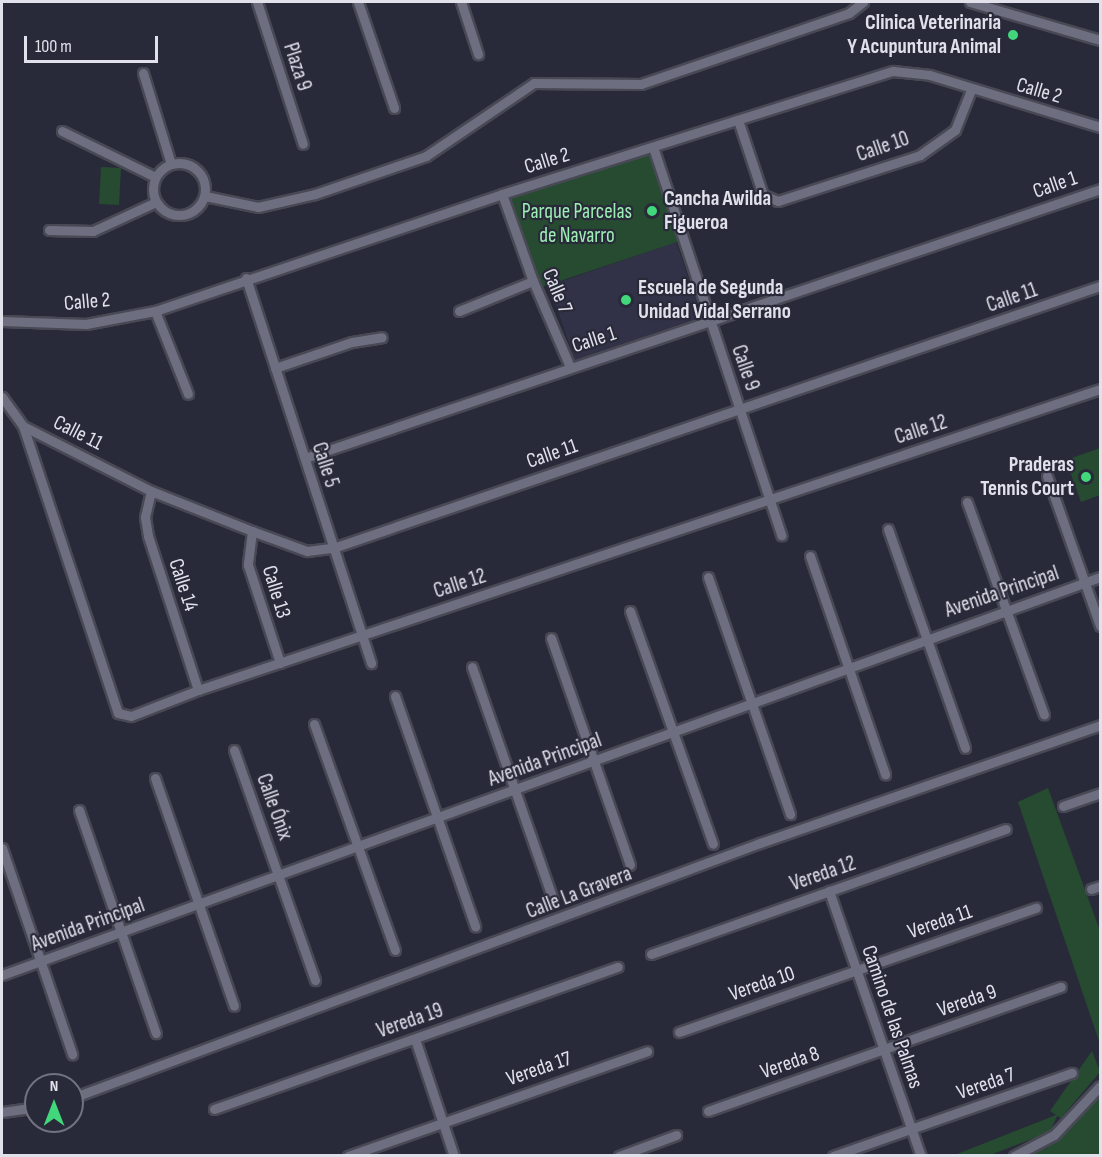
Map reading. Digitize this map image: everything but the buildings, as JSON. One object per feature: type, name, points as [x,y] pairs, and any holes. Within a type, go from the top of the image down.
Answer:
[{"type":"street","name":"Plaza 9","points":[[257,2],[303,144]]},
{"type":"street","points":[[358,2],[394,108]]},
{"type":"street","points":[[461,2],[478,54]]},
{"type":"street","points":[[205,196],[258,207],[315,194],[426,156],[534,83],[641,84],[849,14],[863,2]]},
{"type":"street","points":[[970,2],[1101,40]]},
{"type":"street","name":"Calle 2","points":[[2,321],[86,324],[154,311],[246,278],[502,194],[893,71],[930,75],[971,90],[1101,127]]},
{"type":"street","points":[[143,73],[171,164]]},
{"type":"street","name":"Calle 10","points":[[738,120],[764,195],[778,201],[920,155],[955,130],[971,90]]},
{"type":"street","points":[[62,131],[155,177]]},
{"type":"street","name":"Calle 9","points":[[653,147],[781,535]]},
{"type":"street","points":[[171,164],[187,164],[200,173],[205,196],[201,204],[187,215],[169,214],[156,202],[155,177],[171,164]]},
{"type":"street","name":"Calle 1","points":[[304,458],[1101,189]]},
{"type":"street","name":"Calle 7","points":[[502,194],[533,281],[570,367]]},
{"type":"street","points":[[49,230],[93,231],[156,202]]},
{"type":"street","name":"Calle 5","points":[[246,278],[371,663]]},
{"type":"street","points":[[459,311],[533,281]]},
{"type":"street","name":"Calle 11","points":[[23,426],[151,490],[252,531],[307,551],[333,548],[1101,286]]},
{"type":"street","points":[[154,311],[188,394]]},
{"type":"street","points":[[275,368],[352,342],[382,337]]},
{"type":"street","name":"Calle 12","points":[[23,426],[118,713],[131,716],[198,690],[1101,389]]},
{"type":"street","points":[[2,397],[23,426]]},
{"type":"street","points":[[1047,476],[1101,626]]},
{"type":"street","name":"Calle 14","points":[[151,490],[145,518],[148,537],[198,690]]},
{"type":"street","points":[[967,502],[1004,610],[1044,715]]},
{"type":"street","points":[[888,529],[965,748]]},
{"type":"street","name":"Calle 13","points":[[252,531],[248,565],[280,663]]},
{"type":"street","points":[[810,556],[885,774]]},
{"type":"street","points":[[708,577],[790,814]]},
{"type":"street","name":"Avenida Principal","points":[[2,975],[438,819],[848,666],[1101,577]]},
{"type":"street","points":[[630,611],[713,844]]},
{"type":"street","points":[[551,638],[630,866]]},
{"type":"street","points":[[472,667],[553,899]]},
{"type":"street","points":[[395,696],[475,926]]},
{"type":"street","points":[[314,724],[395,950]]},
{"type":"street","name":"Calle La Gravera","points":[[84,1094],[760,843],[1101,725]]},
{"type":"street","name":"Calle Ónix","points":[[234,750],[315,980]]},
{"type":"street","points":[[156,778],[234,1006]]},
{"type":"street","points":[[1063,806],[1101,793]]},
{"type":"street","points":[[79,810],[156,1033]]},
{"type":"street","name":"Vereda 12","points":[[651,954],[1006,829]]},
{"type":"street","points":[[2,848],[72,1054]]},
{"type":"street","points":[[1091,890],[1101,886]]},
{"type":"street","name":"Camino de las Palmas","points":[[829,891],[921,1155]]},
{"type":"street","name":"Vereda 11","points":[[857,970],[1036,908]]},
{"type":"street","name":"Vereda 19","points":[[214,1109],[618,968]]},
{"type":"street","name":"Vereda 10","points":[[679,1032],[857,970]]},
{"type":"street","name":"Vereda 9","points":[[884,1049],[1061,987]]},
{"type":"street","points":[[415,1039],[454,1155]]},
{"type":"street","name":"Vereda 8","points":[[708,1111],[884,1049]]},
{"type":"street","name":"Vereda 17","points":[[348,1155],[647,1051]]},
{"type":"street","name":"Vereda 7","points":[[833,1155],[1072,1073]]},
{"type":"street","points":[[1014,1155],[1054,1135],[1101,1086]]},
{"type":"street","points":[[2,1112],[24,1109]]},
{"type":"street","points":[[619,1155],[676,1136]]},
{"type":"shaded area","name":"Escuela de Segunda Unidad Vidal Serrano","points":[[676,242],[702,317],[575,360],[549,286]]},
{"type":"green space","name":"Parque Parcelas de Navarro","points":[[642,152],[654,159],[680,241],[542,287],[509,199],[511,193]]},
{"type":"green space","points":[[101,167],[121,168],[119,205],[99,204]]},
{"type":"green space","name":"Praderas Tennis Court","points":[[1100,448],[1100,495],[1081,502],[1066,460]]},
{"type":"green space","points":[[1048,788],[1100,931],[1100,1044],[1018,802]]},
{"type":"green space","points":[[1092,1051],[1100,1072],[1061,1118],[1057,1116],[1050,1132],[990,1155],[952,1156],[1056,1115],[1050,1111]]},
{"type":"green space","points":[[1100,1095],[1100,1155],[1030,1155],[1047,1148]]},
{"type":"place","name":"Clinica Veterinaria Y Acupuntura Animal","points":[[1013,35]]},
{"type":"place","name":"Cancha Awilda Figueroa","points":[[652,211]]},
{"type":"place","name":"Escuela de Segunda Unidad Vidal Serrano","points":[[626,300]]},
{"type":"place","name":"Praderas Tennis Court","points":[[1086,477]]}]
